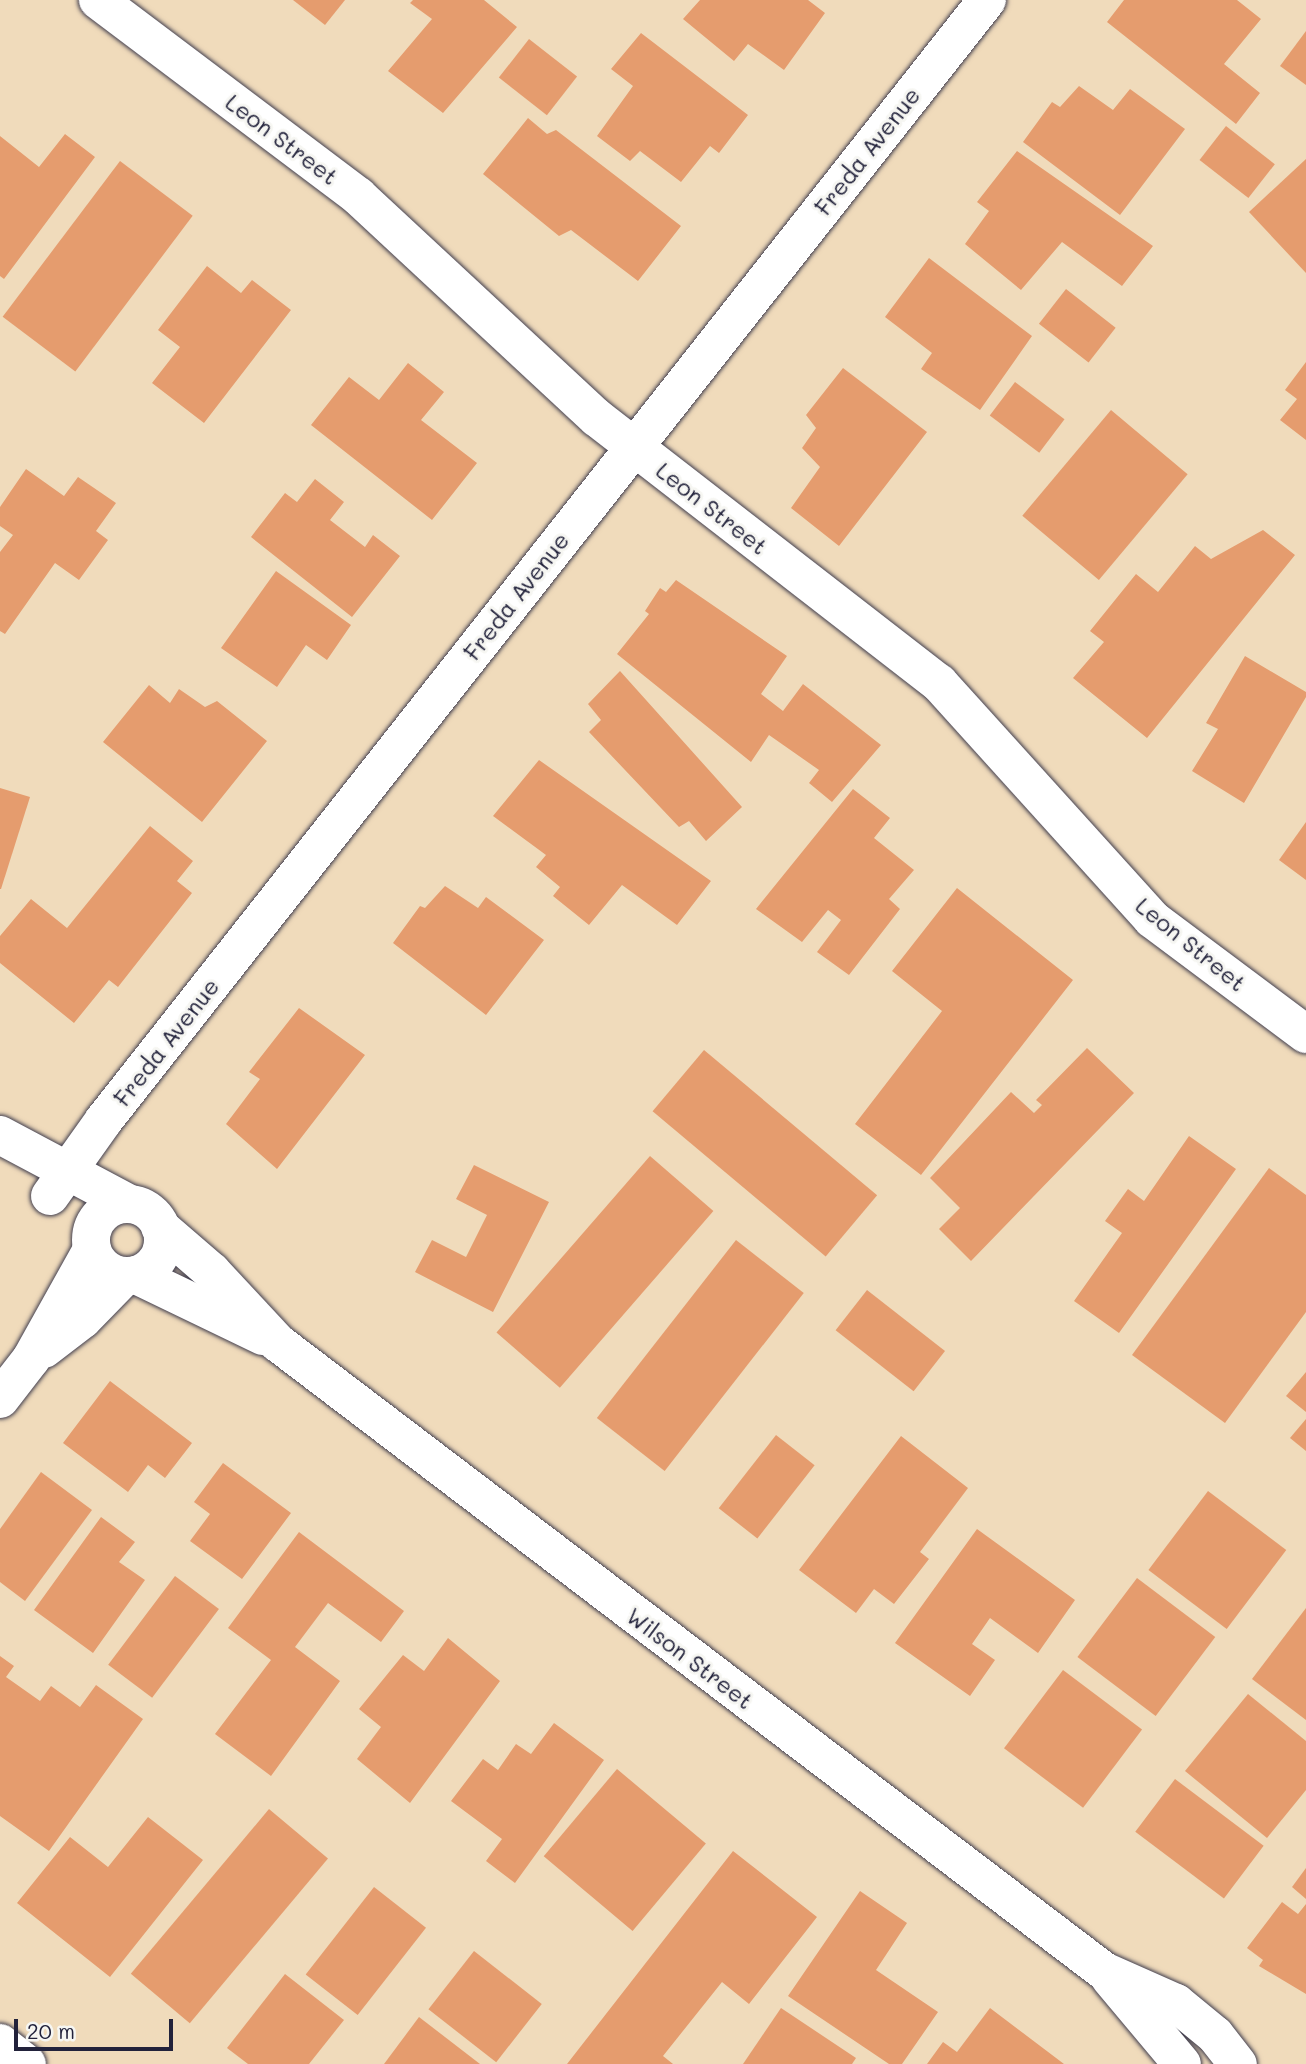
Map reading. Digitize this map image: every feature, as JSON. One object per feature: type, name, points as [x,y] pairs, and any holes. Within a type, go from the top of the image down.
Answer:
[{"type":"street","name":"Leon Street","points":[[98,0],[358,196],[633,447],[939,683],[1152,919],[1306,1034]]},
{"type":"street","name":"Freda Avenue","points":[[59,1183],[633,447],[987,0]]},
{"type":"street","points":[[0,1135],[59,1183],[104,1269],[130,1276]]},
{"type":"street","points":[[0,1144],[59,1183],[148,1211],[160,1227],[163,1238],[156,1262],[130,1276],[83,1319],[31,1359]]},
{"type":"street","points":[[0,1399],[31,1359],[107,1210],[130,1204]]},
{"type":"street","name":"Wilson Street","points":[[160,1227],[212,1272],[278,1343],[1104,1971],[1182,2064]]},
{"type":"street","name":"Wilson Street","points":[[130,1276],[278,1343]]},
{"type":"street","name":"Wilson Street","points":[[1104,1971],[1176,2003],[1215,2035],[1238,2064]]},
{"type":"street","points":[[0,2043],[27,2064]]},
{"type":"building","points":[[293,0],[345,0],[325,25]]},
{"type":"building","points":[[413,0],[484,0],[517,27],[443,113],[388,71],[432,19],[410,3]]},
{"type":"building","points":[[700,0],[808,0],[825,13],[784,70],[748,44],[734,61],[683,19]]},
{"type":"building","points":[[1124,0],[1237,0],[1261,19],[1224,64],[1260,93],[1236,124],[1107,22]]},
{"type":"building","points":[[1306,31],[1306,85],[1280,66]]},
{"type":"building","points":[[641,33],[748,115],[719,153],[710,146],[681,182],[640,151],[630,161],[597,136],[633,86],[611,69]]},
{"type":"building","points":[[529,39],[577,77],[547,115],[499,78]]},
{"type":"building","points":[[1079,86],[1113,110],[1130,89],[1185,129],[1120,215],[1023,142],[1052,102],[1060,107]]},
{"type":"building","points":[[528,118],[547,134],[556,130],[681,226],[638,281],[571,230],[559,236],[483,174]]},
{"type":"building","points":[[1226,126],[1275,164],[1248,198],[1200,160]]},
{"type":"building","points":[[65,134],[95,157],[4,279],[0,276],[0,136],[39,167]]},
{"type":"building","points":[[1017,151],[1153,246],[1122,286],[1062,242],[1021,290],[965,244],[989,211],[977,202]]},
{"type":"building","points":[[1306,159],[1306,273],[1249,212]]},
{"type":"building","points":[[120,161],[193,216],[75,371],[3,317]]},
{"type":"building","points":[[929,258],[1032,336],[980,410],[921,369],[932,353],[885,317]]},
{"type":"building","points":[[207,266],[241,293],[252,280],[291,310],[204,423],[152,383],[180,347],[158,330]]},
{"type":"building","points":[[1066,289],[1116,328],[1089,362],[1039,324]]},
{"type":"building","points":[[1306,362],[1306,440],[1280,420],[1297,399],[1285,390]]},
{"type":"building","points":[[408,363],[444,392],[421,420],[477,463],[432,520],[311,425],[349,377],[379,400]]},
{"type":"building","points":[[843,368],[927,432],[839,546],[791,508],[820,467],[802,448],[816,428],[806,415]]},
{"type":"building","points":[[1015,382],[1065,419],[1039,453],[990,416]]},
{"type":"building","points":[[1111,410],[1188,474],[1099,580],[1022,516]]},
{"type":"building","points":[[26,469],[64,496],[78,477],[116,503],[96,531],[108,540],[79,580],[55,563],[5,634],[0,631],[0,552],[13,535],[0,526],[0,507]]},
{"type":"building","points":[[315,479],[344,502],[330,520],[365,547],[373,535],[400,556],[352,617],[251,537],[285,493],[297,502]]},
{"type":"building","points":[[1263,530],[1295,555],[1147,738],[1073,678],[1104,642],[1090,631],[1136,574],[1158,592],[1195,546],[1211,559]]},
{"type":"building","points":[[276,571],[351,625],[327,660],[306,645],[277,687],[221,648]]},
{"type":"building","points":[[676,580],[787,656],[761,694],[783,711],[803,684],[881,745],[832,802],[809,783],[819,770],[769,735],[751,762],[617,654],[649,614],[645,611],[660,588],[666,592]]},
{"type":"building","points":[[1245,656],[1306,692],[1306,697],[1244,803],[1192,771],[1218,729],[1206,723]]},
{"type":"building","points":[[620,671],[742,807],[706,841],[689,821],[679,827],[589,732],[601,720],[588,704]]},
{"type":"building","points":[[149,685],[170,703],[179,689],[205,707],[217,701],[267,741],[202,822],[103,742]]},
{"type":"building","points":[[539,760],[711,881],[677,925],[622,885],[589,925],[553,896],[560,887],[536,867],[546,855],[493,816]]},
{"type":"building","points":[[0,788],[30,797],[1,889],[0,889]]},
{"type":"building","points":[[853,789],[890,818],[874,838],[914,870],[889,899],[900,909],[849,975],[817,952],[841,920],[828,910],[802,942],[756,909]]},
{"type":"building","points":[[1306,822],[1306,880],[1279,860]]},
{"type":"building","points":[[150,826],[193,861],[177,881],[192,893],[118,987],[109,980],[74,1023],[0,963],[0,936],[31,899],[67,928]]},
{"type":"building","points":[[445,886],[478,908],[486,897],[544,940],[486,1015],[393,943],[420,906],[425,908]]},
{"type":"building","points":[[957,888],[1073,980],[921,1175],[855,1124],[942,1011],[892,971]]},
{"type":"building","points":[[299,1008],[365,1055],[277,1169],[226,1124],[260,1079],[249,1072]]},
{"type":"building","points":[[1087,1048],[1134,1093],[971,1261],[939,1229],[960,1208],[930,1178],[1011,1092],[1034,1113],[1042,1105],[1036,1100]]},
{"type":"building","points":[[704,1050],[877,1195],[826,1257],[653,1111]]},
{"type":"building","points":[[1189,1136],[1236,1169],[1119,1333],[1074,1301],[1122,1233],[1105,1221],[1128,1189],[1144,1201]]},
{"type":"building","points":[[650,1156],[713,1211],[560,1388],[496,1333]]},
{"type":"building","points":[[474,1165],[549,1202],[493,1312],[415,1272],[432,1240],[466,1257],[487,1215],[456,1199]]},
{"type":"building","points":[[1269,1168],[1306,1195],[1306,1312],[1225,1423],[1132,1355]]},
{"type":"building","points":[[736,1240],[804,1293],[665,1471],[597,1418]]},
{"type":"building","points":[[867,1290],[945,1351],[914,1391],[836,1330]]},
{"type":"building","points":[[1306,1372],[1306,1412],[1286,1396]]},
{"type":"building","points":[[110,1381],[192,1443],[165,1478],[148,1465],[128,1492],[63,1443]]},
{"type":"building","points":[[1306,1419],[1306,1451],[1290,1438]]},
{"type":"building","points":[[776,1435],[815,1465],[757,1538],[719,1508]]},
{"type":"building","points":[[901,1436],[968,1488],[920,1552],[929,1559],[894,1604],[874,1589],[856,1613],[799,1570]]},
{"type":"building","points":[[223,1463],[291,1513],[242,1579],[190,1541],[210,1514],[194,1502]]},
{"type":"building","points":[[41,1472],[92,1510],[25,1601],[0,1582],[0,1529]]},
{"type":"building","points":[[1208,1491],[1286,1550],[1227,1629],[1148,1570]]},
{"type":"building","points":[[101,1517],[135,1542],[119,1562],[145,1580],[93,1653],[34,1610]]},
{"type":"building","points":[[977,1529],[1075,1600],[1038,1653],[990,1618],[972,1644],[995,1660],[970,1696],[895,1643]]},
{"type":"building","points":[[299,1532],[404,1611],[381,1642],[328,1603],[295,1647],[340,1681],[271,1776],[215,1734],[271,1660],[228,1628]]},
{"type":"building","points":[[175,1576],[219,1609],[152,1698],[108,1665]]},
{"type":"building","points":[[1137,1578],[1215,1637],[1156,1716],[1077,1657]]},
{"type":"building","points":[[1306,1608],[1306,1720],[1252,1679]]},
{"type":"building","points":[[448,1638],[500,1681],[410,1803],[357,1759],[381,1727],[359,1709],[403,1655],[424,1671]]},
{"type":"building","points":[[0,1656],[14,1666],[6,1677],[40,1701],[51,1686],[80,1707],[96,1685],[143,1719],[49,1851],[0,1816]]},
{"type":"building","points":[[1063,1670],[1142,1730],[1083,1808],[1004,1748]]},
{"type":"building","points":[[1248,1694],[1306,1741],[1306,1790],[1267,1838],[1185,1771]]},
{"type":"building","points":[[554,1723],[604,1760],[515,1883],[486,1861],[502,1839],[451,1801],[483,1759],[498,1770],[516,1744],[531,1754]]},
{"type":"building","points":[[617,1769],[706,1844],[633,1931],[544,1856]]},
{"type":"building","points":[[1175,1779],[1264,1846],[1224,1899],[1135,1832]]},
{"type":"building","points":[[269,1809],[328,1858],[190,2023],[131,1974]]},
{"type":"building","points":[[148,1817],[203,1860],[110,1977],[17,1903],[70,1837],[108,1867]]},
{"type":"building","points":[[733,1851],[817,1917],[749,2004],[722,1982],[663,2056],[673,2064],[567,2064]]},
{"type":"building","points":[[1306,1868],[1306,1899],[1292,1887]]},
{"type":"building","points":[[374,1887],[426,1928],[358,2015],[306,1974]]},
{"type":"building","points":[[860,1891],[907,1923],[876,1970],[938,2012],[902,2064],[889,2064],[788,1996]]},
{"type":"building","points":[[1282,1902],[1298,1914],[1306,1904],[1306,1994],[1259,1966],[1263,1960],[1247,1948]]},
{"type":"building","points":[[474,1951],[542,2004],[496,2062],[428,2009]]},
{"type":"building","points":[[285,1974],[344,2020],[309,2064],[248,2064],[227,2048]]},
{"type":"building","points":[[781,2008],[856,2058],[852,2064],[743,2064]]},
{"type":"building","points":[[990,2008],[1064,2064],[927,2064],[943,2042],[957,2052]]},
{"type":"building","points":[[419,2017],[480,2064],[384,2064]]}]
